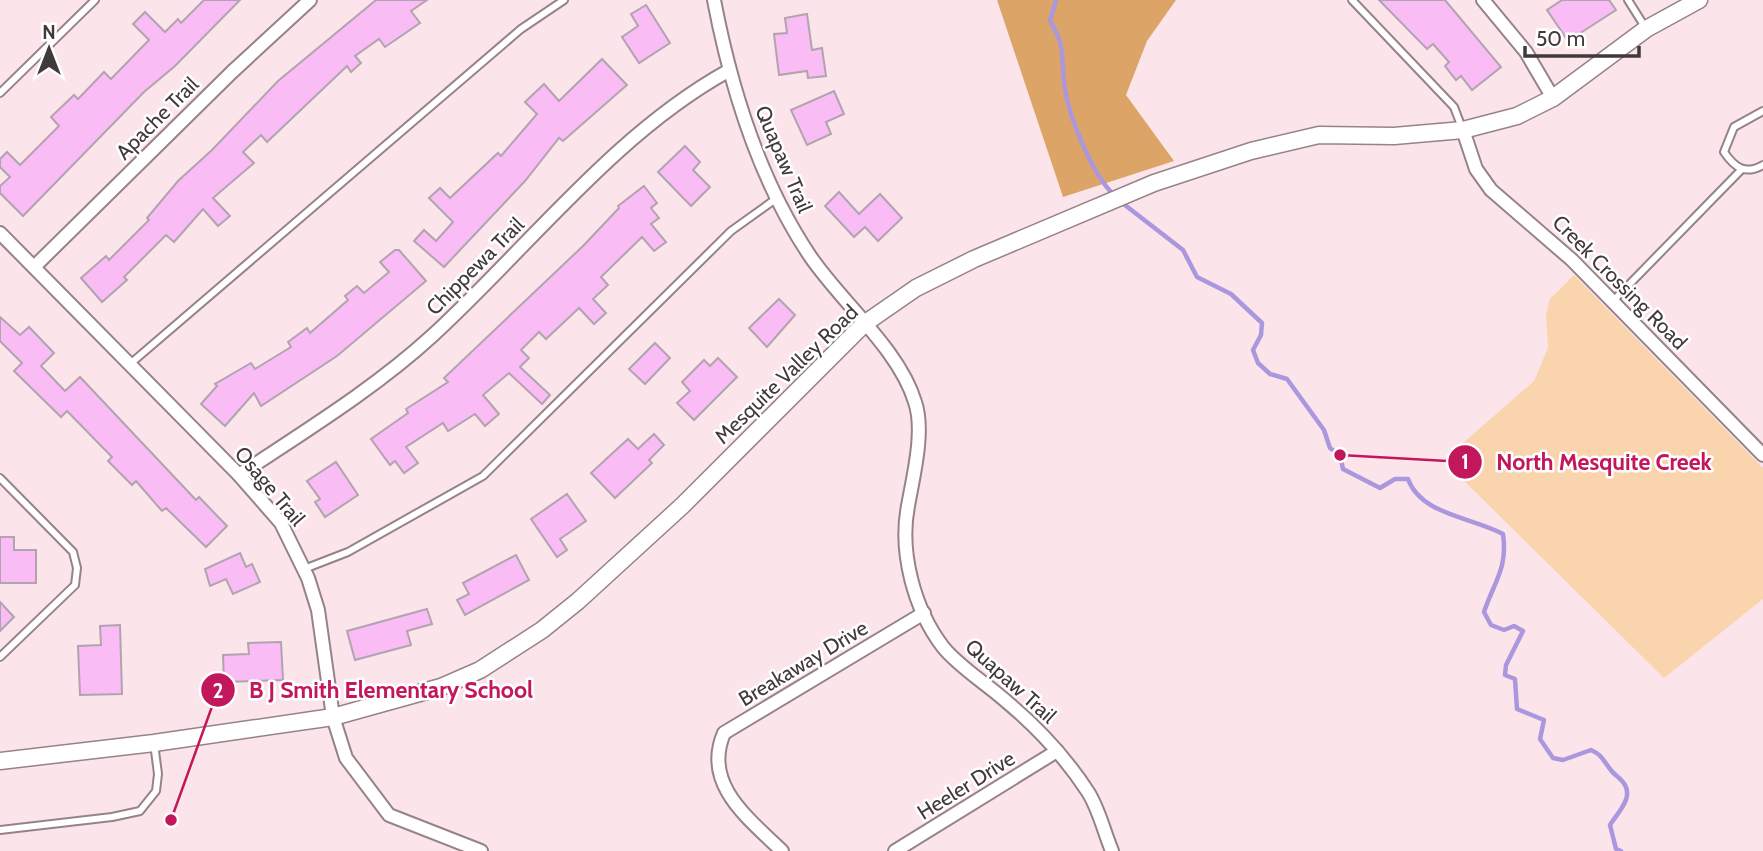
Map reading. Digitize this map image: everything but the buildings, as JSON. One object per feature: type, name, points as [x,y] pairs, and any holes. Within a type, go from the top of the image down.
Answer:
[{"type":"street","name":"Apache Trail","points":[[34,267],[232,72],[310,0]]},
{"type":"street","name":"Quapaw Trail","points":[[714,0],[728,71],[778,198],[811,257],[898,367],[916,403],[918,464],[907,509],[905,554],[924,613],[943,647],[1031,722],[1057,751],[1089,794],[1112,851]]},
{"type":"street","points":[[1483,0],[1526,52],[1553,98]]},
{"type":"street","name":"Mesquite Valley Road","points":[[0,761],[154,743],[332,717],[441,687],[480,670],[542,630],[683,505],[864,324],[916,288],[974,259],[1154,183],[1251,151],[1318,135],[1394,136],[1463,130],[1517,116],[1553,98],[1646,29],[1699,0]]},
{"type":"street","name":"Chippewa Trail","points":[[239,475],[397,366],[598,172],[691,92],[728,71]]},
{"type":"street","name":"Creek Crossing Road","points":[[1463,130],[1483,181],[1532,223],[1613,301],[1763,455]]},
{"type":"street","name":"Osage Trail","points":[[0,233],[239,475],[281,523],[304,569],[318,610],[325,643],[332,717],[346,758],[389,815],[481,851]]},
{"type":"street","name":"Breakaway Drive","points":[[782,851],[746,817],[719,778],[716,758],[724,733],[924,613]]},
{"type":"street","name":"Heeler Drive","points":[[895,851],[1057,751]]},
{"type":"lane","points":[[0,93],[95,0]]},
{"type":"lane","points":[[130,364],[511,38],[564,0]]},
{"type":"lane","points":[[1352,0],[1454,107],[1463,130]]},
{"type":"lane","points":[[1628,0],[1646,29]]},
{"type":"lane","points":[[1763,111],[1734,127],[1726,141],[1724,152],[1741,170],[1751,172],[1763,165]]},
{"type":"lane","points":[[1613,301],[1741,170]]},
{"type":"lane","points":[[304,569],[348,552],[483,476],[731,232],[778,198]]},
{"type":"lane","points":[[0,657],[75,585],[77,568],[73,552],[1,480]]},
{"type":"lane","points":[[0,830],[112,817],[140,811],[156,791],[158,774],[154,743]]},
{"type":"shaded area","points":[[997,0],[1176,0],[1147,41],[1126,95],[1174,161],[1063,197]]},
{"type":"shaded area","points":[[1574,275],[1763,468],[1763,599],[1664,678],[1452,469],[1454,451],[1534,381],[1548,348],[1546,314],[1550,299]]},
{"type":"waterway","points":[[1056,0],[1050,21],[1061,44],[1064,83],[1070,111],[1089,159],[1115,196]]},
{"type":"waterway","points":[[1121,202],[1183,250],[1197,277],[1231,294],[1262,323],[1261,335],[1253,350],[1258,363],[1270,374],[1287,379],[1324,430],[1330,448],[1340,455],[1343,469],[1380,488],[1395,479],[1408,479],[1415,491],[1436,508],[1503,534],[1502,566],[1484,612],[1491,625],[1504,630],[1514,626],[1523,631],[1506,665],[1505,675],[1515,679],[1517,709],[1544,720],[1540,739],[1553,758],[1563,760],[1591,750],[1600,756],[1622,781],[1626,787],[1626,798],[1610,825],[1616,849],[1621,851]]},
{"type":"place","name":"North Mesquite Creek","points":[[1340,455]]},
{"type":"place","name":"B J Smith Elementary School","points":[[171,820]]}]
